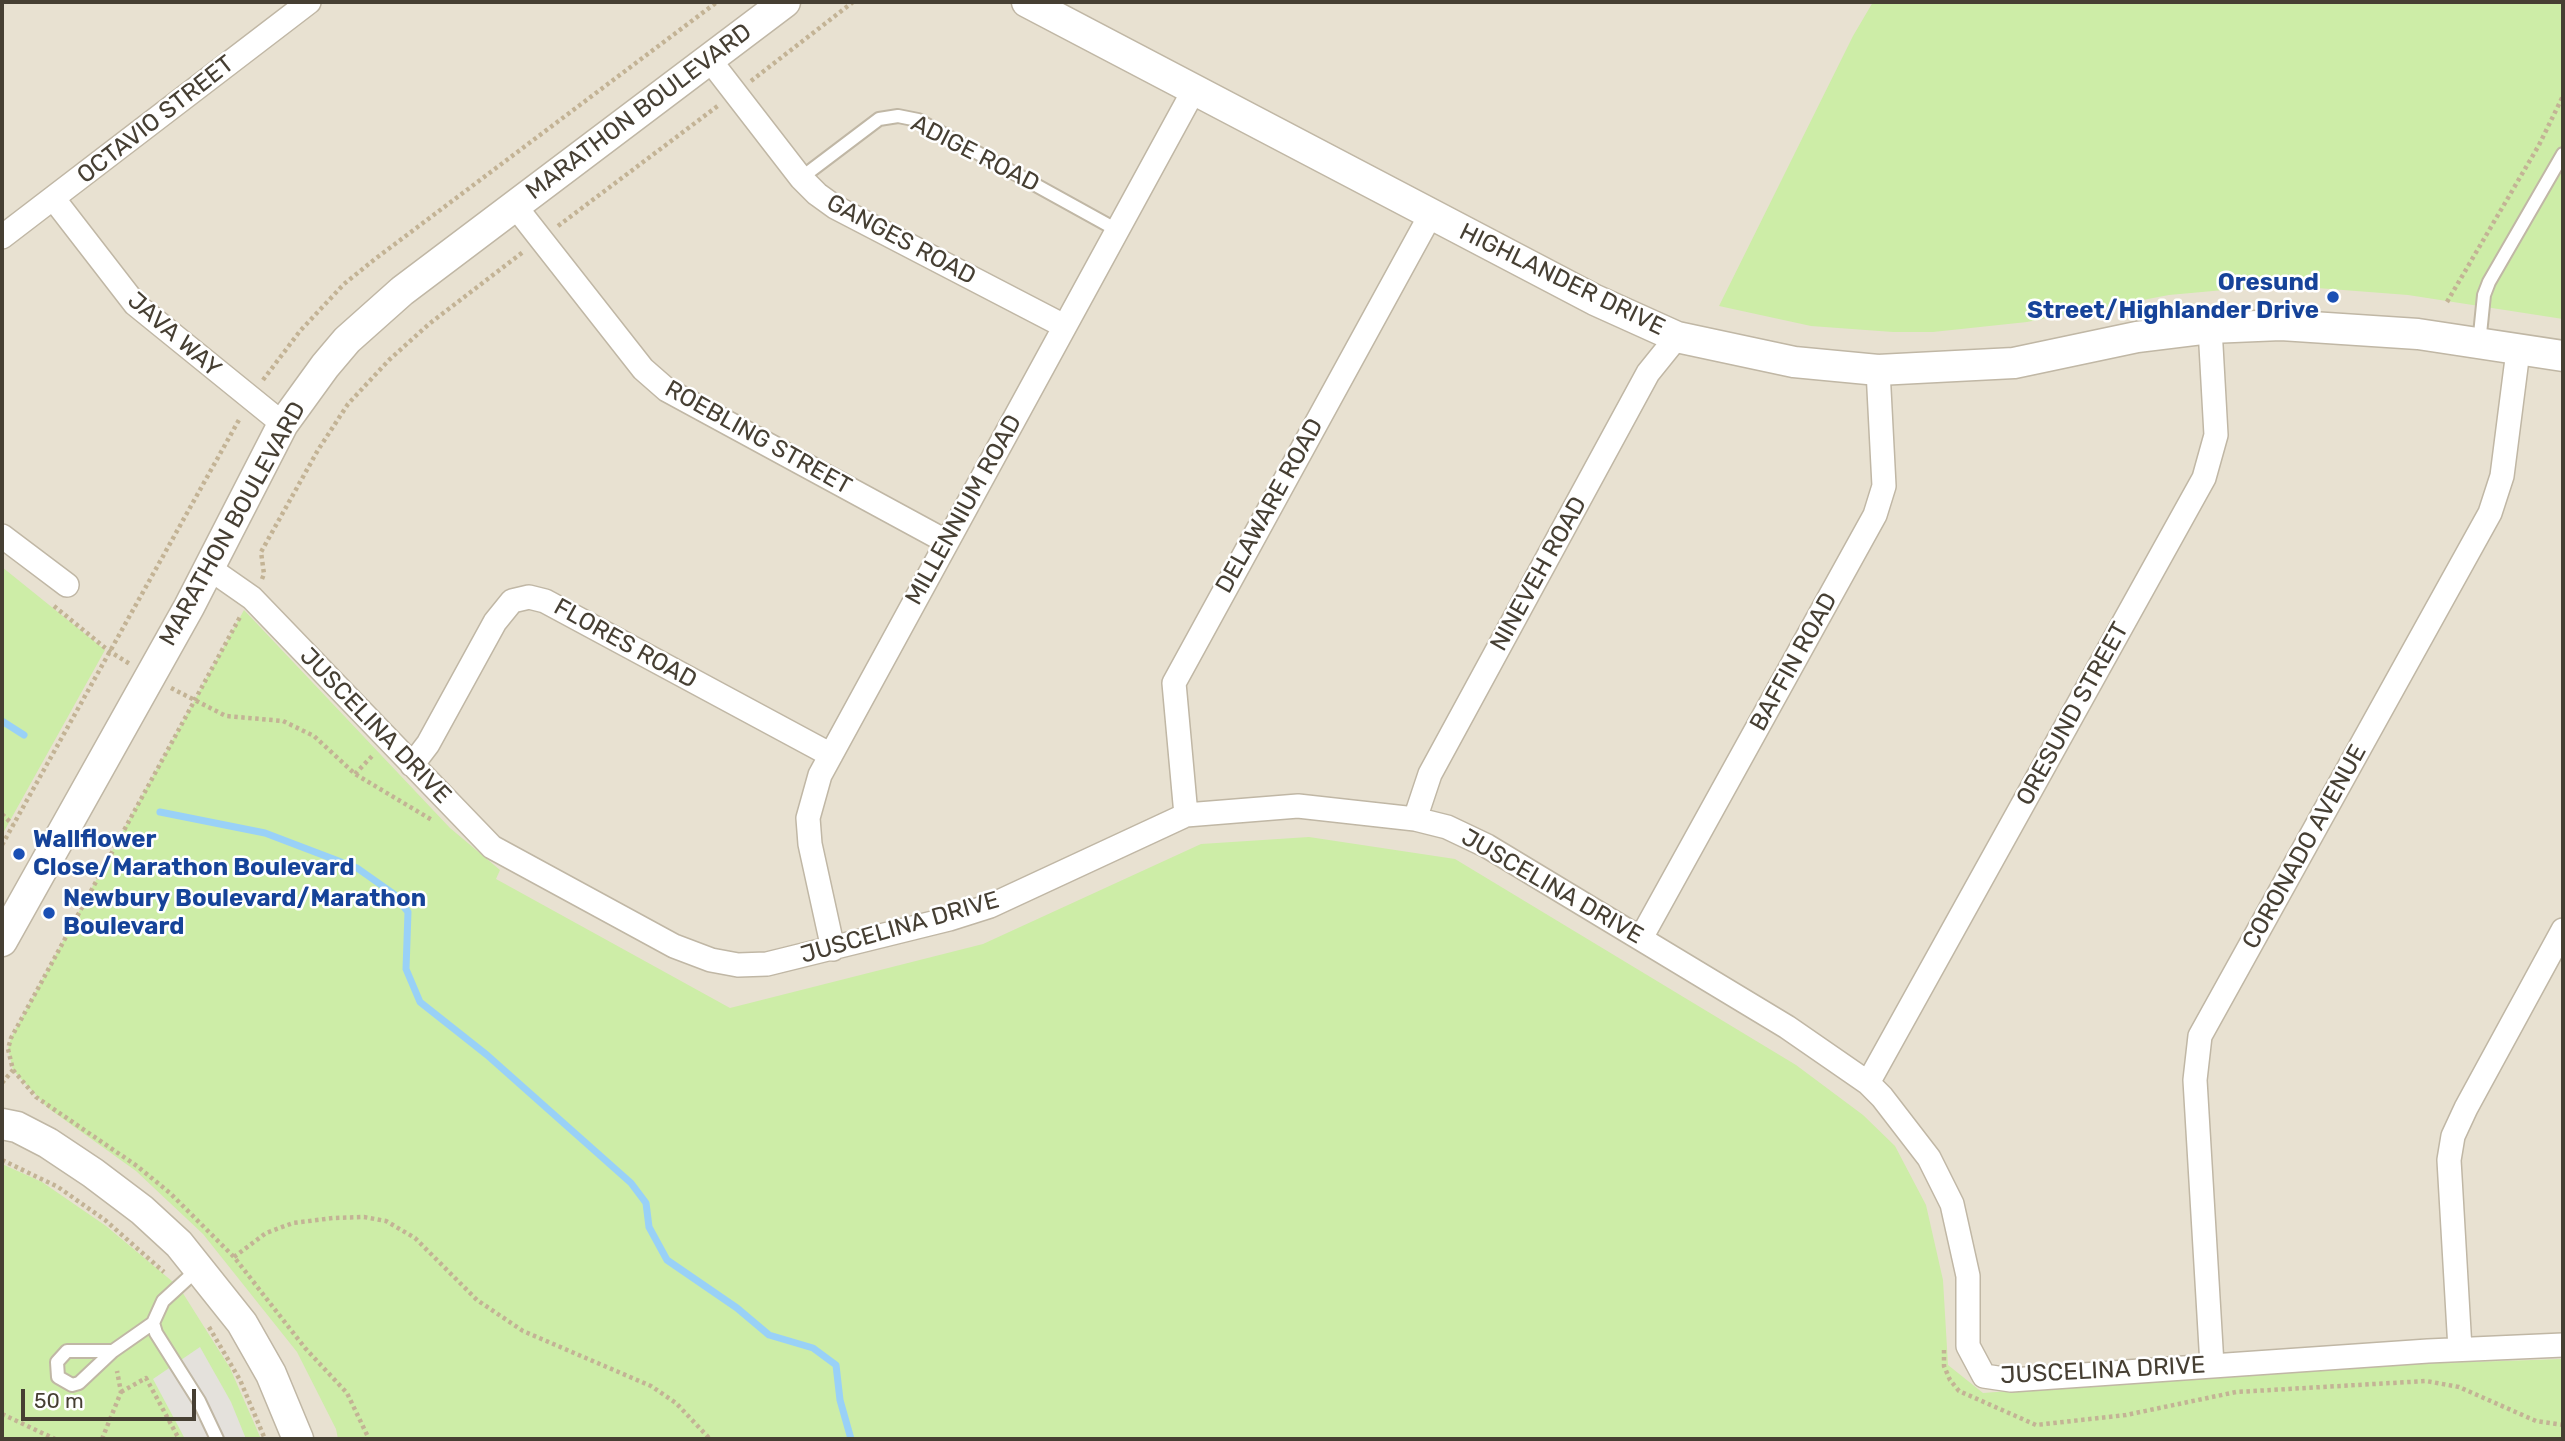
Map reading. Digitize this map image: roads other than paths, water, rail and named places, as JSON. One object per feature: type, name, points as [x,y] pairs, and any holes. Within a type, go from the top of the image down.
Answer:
[{"type":"street","name":"OCTAVIO STREET","points":[[2,237],[309,2]]},
{"type":"street","name":"MARATHON BOULEVARD","points":[[2,941],[209,568],[283,424],[347,340],[402,291],[785,2]]},
{"type":"street","name":"HIGHLANDER DRIVE","points":[[1027,2],[1595,300],[1677,337],[1794,362],[1878,370],[2014,363],[2137,338],[2210,328],[2281,325],[2418,334],[2563,356]]},
{"type":"street","name":"GANGES ROAD","points":[[709,59],[801,178],[835,207],[1064,326]]},
{"type":"street","name":"MILLENNIUM ROAD","points":[[833,949],[810,844],[808,818],[820,775],[1195,88]]},
{"type":"street","name":"JAVA WAY","points":[[53,198],[135,304],[283,424]]},
{"type":"street","name":"ROEBLING STREET","points":[[515,206],[643,369],[667,390],[947,542]]},
{"type":"street","name":"DELAWARE ROAD","points":[[1186,816],[1174,683],[1431,214]]},
{"type":"street","name":"ORESUND STREET","points":[[1868,1083],[2204,478],[2216,435],[2210,328]]},
{"type":"street","name":"NINEVEH ROAD","points":[[1415,819],[1430,774],[1641,385],[1677,337]]},
{"type":"street","name":"CORONADO AVENUE","points":[[2212,1365],[2195,1080],[2200,1036],[2490,513],[2501,476],[2518,351]]},
{"type":"street","name":"BAFFIN ROAD","points":[[1641,938],[1875,515],[1884,486],[1878,370]]},
{"type":"street","points":[[2,536],[67,585]]},
{"type":"street","name":"JUSCELINA DRIVE","points":[[209,568],[251,598],[492,847],[674,946],[711,960],[738,965],[766,964],[833,949],[990,906],[1186,816],[1298,806],[1415,819],[1447,827],[1488,846],[1787,1027],[1868,1083],[1929,1158],[1952,1204],[1962,1238],[1968,1276],[1968,1346],[1983,1376],[2011,1380],[2460,1349],[2563,1345]]},
{"type":"street","name":"FLORES ROAD","points":[[412,765],[428,744],[495,622],[512,601],[528,597],[545,601],[831,755]]},
{"type":"street","points":[[2460,1349],[2449,1160],[2453,1136],[2563,930]]},
{"type":"street","points":[[7,1120],[48,1143],[142,1210],[189,1277],[242,1323],[265,1363],[298,1439]]},
{"type":"lane","name":"ADIGE ROAD","points":[[801,178],[879,119],[898,116],[918,120],[1117,230]]},
{"type":"lane","points":[[2479,344],[2484,295],[2489,282],[2563,154]]},
{"type":"lane","points":[[113,1352],[153,1323],[163,1301],[189,1277]]},
{"type":"lane","points":[[153,1323],[156,1333],[199,1401],[217,1439]]},
{"type":"waterway","points":[[2,721],[24,735]]},
{"type":"waterway","points":[[160,812],[265,833],[357,868],[394,894],[408,912],[406,969],[420,1002],[487,1055],[631,1183],[646,1203],[649,1227],[667,1260],[737,1308],[769,1335],[813,1348],[836,1365],[840,1400],[851,1439]]},
{"type":"place","name":"Oresund Street/Highlander Drive","points":[[2333,297]]},
{"type":"place","name":"Wallflower Close/Marathon Boulevard","points":[[19,854]]},
{"type":"place","name":"Newbury Boulevard/Marathon Boulevard","points":[[49,913]]}]
